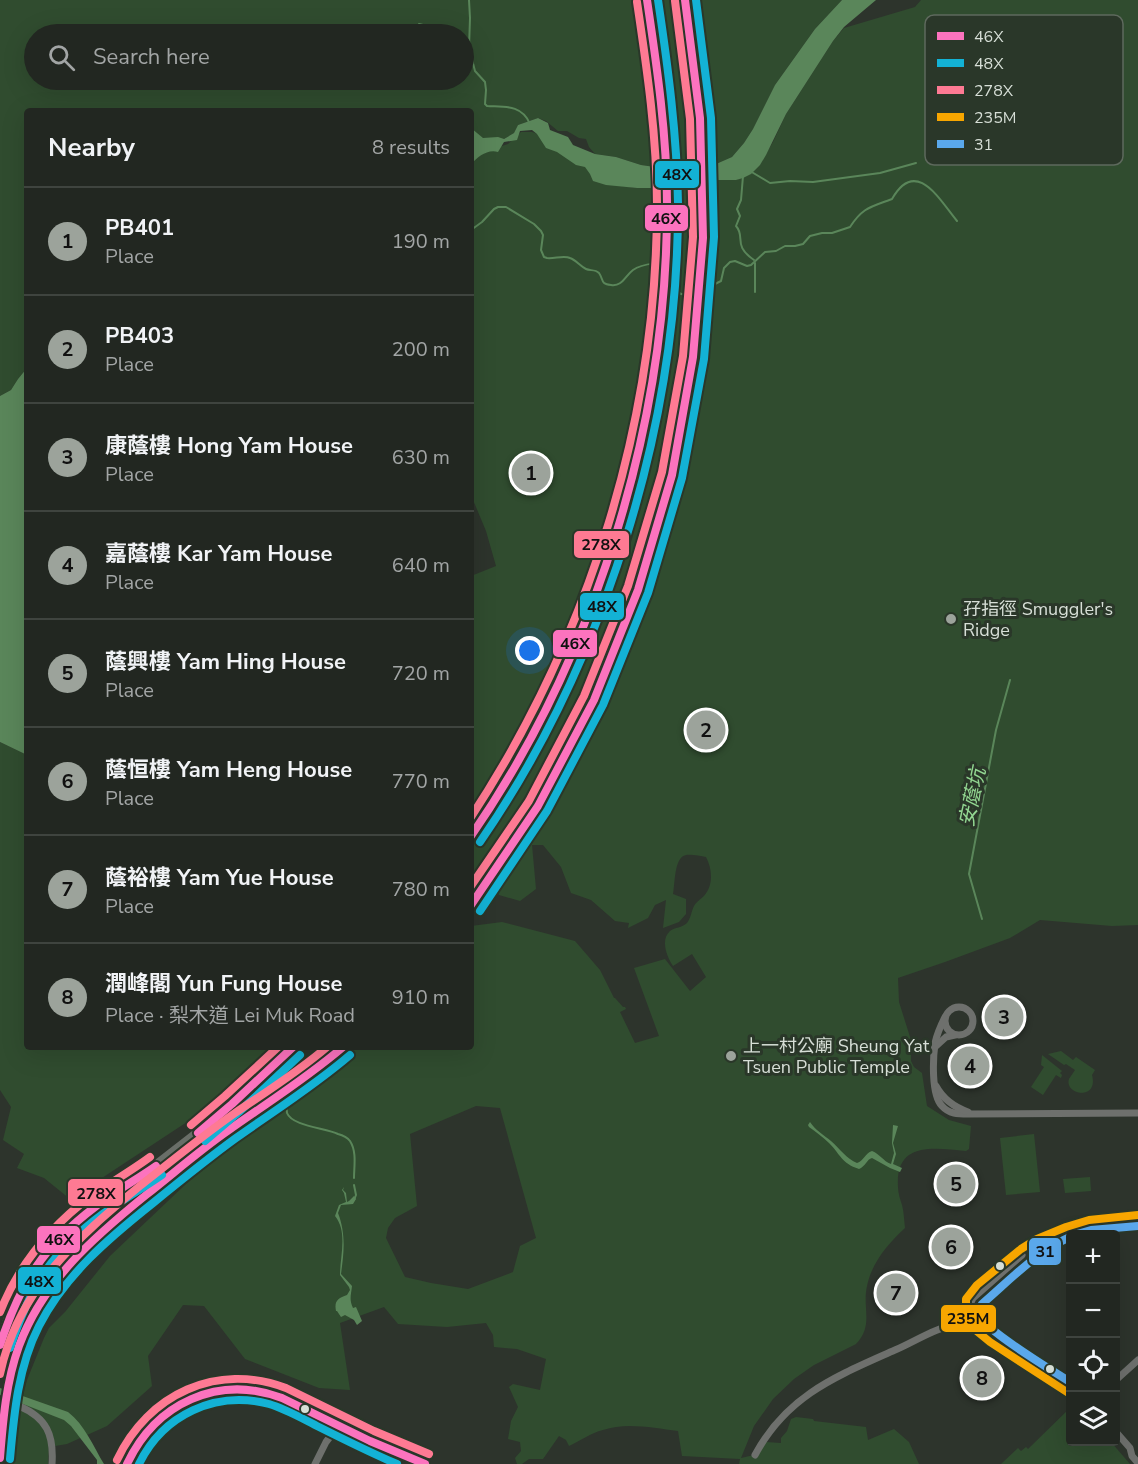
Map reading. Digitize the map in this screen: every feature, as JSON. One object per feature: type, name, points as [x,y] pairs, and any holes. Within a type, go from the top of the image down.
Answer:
[{"type":"highway","points":[[701,130],[705,192],[704,230]]},
{"type":"highway","points":[[664,140],[667,228]]},
{"type":"highway","points":[[0,1345],[25,1281],[56,1241],[87,1213],[149,1171],[212,1122],[290,1050]]},
{"type":"highway","points":[[0,1458],[13,1367],[20,1343],[34,1312],[59,1274],[89,1242],[183,1165],[335,1054]]},
{"type":"main road","points":[[127,1464],[138,1444],[154,1423],[184,1402],[211,1393],[244,1389],[285,1399],[370,1441],[425,1464]]},
{"type":"street","points":[[935,1049],[946,1037],[965,1035],[972,1028],[972,1014],[965,1008],[951,1009],[938,1033],[935,1049],[935,1084],[938,1101],[950,1113],[1138,1113]]},
{"type":"street","points":[[945,1017],[945,1026],[955,1035]]},
{"type":"street","points":[[1068,1392],[990,1342],[973,1328],[966,1313],[966,1299],[977,1286],[1037,1239],[1089,1220],[1138,1215]]},
{"type":"street","points":[[755,1455],[764,1438],[790,1408],[814,1390],[860,1365],[948,1325],[959,1324]]},
{"type":"street","points":[[1120,1377],[1136,1364]]},
{"type":"street","points":[[19,1406],[38,1417],[46,1425],[51,1436],[52,1464]]},
{"type":"street","points":[[315,1464],[326,1442],[339,1425]]},
{"type":"street","points":[[1120,1436],[1134,1449],[1132,1456],[1138,1463]]},
{"type":"shaded area","points":[[0,0],[842,0],[815,29],[775,85],[753,129],[732,157],[716,164],[695,168],[662,168],[595,154],[586,139],[567,131],[558,131],[546,121],[538,118],[518,125],[514,133],[504,139],[474,149],[474,108],[24,108],[24,372],[11,390],[0,396]]},
{"type":"shaded area","points":[[842,0],[876,0],[844,27],[833,41],[786,114],[760,165],[743,178],[655,188],[606,185],[593,181],[585,167],[576,165],[557,152],[546,148],[532,130],[520,131],[517,140],[504,142],[498,152],[486,153],[474,161],[474,130],[483,138],[504,139],[514,133],[518,125],[538,118],[548,123],[550,130],[568,137],[573,145],[595,154],[662,168],[695,168],[716,164],[732,157],[744,143],[775,85],[815,29]]},
{"type":"shaded area","points":[[921,0],[1138,0],[1138,925],[1112,926],[1040,920],[1010,938],[898,978],[899,1002],[911,1040],[911,1061],[914,1067],[922,1073],[927,1106],[949,1120],[971,1126],[969,1149],[966,1151],[930,1149],[919,1151],[910,1155],[903,1162],[899,1172],[898,1187],[905,1228],[882,1254],[869,1277],[865,1330],[856,1344],[814,1365],[794,1379],[773,1399],[754,1426],[741,1458],[754,1455],[766,1442],[781,1443],[781,1438],[787,1431],[791,1419],[796,1417],[866,1427],[868,1440],[894,1429],[909,1442],[919,1464],[739,1464],[740,1459],[682,1456],[678,1431],[621,1426],[599,1431],[569,1446],[566,1440],[559,1436],[543,1459],[529,1459],[522,1464],[517,1464],[515,1458],[521,1451],[520,1442],[508,1439],[511,1421],[518,1407],[509,1387],[513,1384],[540,1390],[546,1359],[517,1349],[494,1347],[493,1335],[486,1323],[447,1327],[398,1324],[384,1307],[340,1323],[350,1390],[319,1388],[245,1359],[204,1306],[183,1305],[148,1356],[152,1386],[107,1426],[67,1444],[49,1447],[48,1464],[6,1464],[27,1380],[49,1328],[65,1312],[110,1256],[187,1183],[345,1058],[339,1050],[474,1050],[474,926],[502,922],[575,941],[600,970],[614,998],[625,1007],[626,1009],[620,1012],[635,1043],[659,1036],[634,968],[665,959],[690,991],[706,977],[692,954],[673,966],[667,953],[665,939],[670,931],[687,923],[694,906],[707,892],[711,876],[706,857],[686,855],[679,861],[673,894],[686,899],[686,914],[679,922],[663,928],[666,900],[655,905],[648,918],[628,928],[629,923],[615,921],[591,900],[571,893],[561,867],[543,845],[532,845],[536,889],[520,901],[499,895],[486,879],[474,877],[474,575],[496,566],[486,531],[474,502],[474,157],[508,144],[521,132],[532,132],[622,186],[655,188],[736,180],[760,164],[786,114],[833,41],[844,28],[915,7]],"holes":[[[476,1106],[500,1108],[536,1238],[520,1246],[513,1272],[468,1289],[405,1277],[386,1238],[388,1228],[395,1218],[417,1206],[410,1134]]]},
{"type":"shaded area","points":[[24,372],[24,754],[0,742],[0,396],[11,390]]},
{"type":"shaded area","points":[[0,742],[24,754],[24,1050],[267,1050],[256,1067],[228,1095],[70,1199],[44,1178],[17,1168],[24,1154],[3,1140],[11,1107],[0,1090]]},
{"type":"shaded area","points":[[1061,1051],[1073,1060],[1076,1057],[1095,1070],[1092,1075],[1091,1089],[1081,1093],[1071,1089],[1069,1079],[1075,1070],[1048,1054]]},
{"type":"shaded area","points":[[1042,1055],[1062,1071],[1061,1078],[1056,1075],[1043,1095],[1031,1087],[1044,1067],[1041,1065]]},
{"type":"shaded area","points":[[810,1122],[857,1163],[872,1151],[891,1164],[894,1153],[892,1143],[893,1125],[898,1126],[893,1143],[896,1154],[893,1164],[902,1168],[900,1172],[872,1158],[859,1169],[848,1164],[827,1141],[809,1127]]},
{"type":"shaded area","points":[[1034,1134],[1040,1192],[1006,1195],[1000,1138]]},
{"type":"shaded area","points":[[1090,1177],[1091,1191],[1065,1193],[1063,1179]]},
{"type":"shaded area","points":[[344,1187],[347,1202],[354,1196],[356,1199],[353,1204],[341,1205],[338,1213],[344,1243],[341,1274],[352,1286],[352,1305],[353,1308],[356,1307],[362,1321],[357,1325],[354,1320],[345,1315],[341,1317],[336,1311],[337,1300],[347,1295],[350,1290],[340,1275],[342,1237],[339,1222],[335,1216],[339,1205],[346,1202],[342,1190]]},
{"type":"shaded area","points":[[0,1388],[68,1412],[84,1429],[104,1464],[97,1464],[97,1460],[64,1420],[0,1395]]},
{"type":"shaded area","points":[[1066,1412],[1066,1446],[1114,1446],[1130,1464],[1001,1464],[1018,1448],[1021,1451],[1026,1447],[1028,1449]]},
{"type":"waterway","points":[[469,0],[470,24]]},
{"type":"waterway","points":[[474,67],[485,82],[485,104],[517,110],[527,118],[530,124]]},
{"type":"waterway","points":[[750,171],[770,183],[813,182],[880,173],[916,163]]},
{"type":"waterway","points":[[743,176],[741,200],[737,209],[740,216],[736,226],[743,250],[754,260]]},
{"type":"waterway","points":[[474,228],[494,209],[506,207],[534,224],[541,231],[543,235],[541,250],[544,257],[570,258],[586,269],[597,272],[604,283],[611,285],[621,283],[630,272],[637,268],[654,263],[666,263],[673,268],[673,287],[679,293],[684,294],[689,292],[694,285],[715,284],[721,281],[724,268],[730,262],[751,265],[765,252],[803,244],[810,236],[832,233],[850,227],[863,211],[892,199],[901,187],[910,182],[918,182],[927,186],[957,221]]},
{"type":"waterway","points":[[755,263],[755,292]]},
{"type":"waterway","name":"安蔭坑","points":[[982,919],[969,874],[996,730],[1010,680]]},
{"type":"waterway","points":[[286,1103],[287,1113],[295,1121],[341,1135],[349,1140],[354,1154],[354,1178]]},
{"type":"waterway","points":[[354,1185],[356,1195],[354,1200]]},
{"type":"tunnel","points":[[647,0],[664,140]]},
{"type":"tunnel","points":[[685,0],[701,130]]},
{"type":"tunnel","points":[[474,832],[536,729],[563,675],[608,562],[626,503],[652,384],[662,312],[667,228]]},
{"type":"tunnel","points":[[474,901],[512,848],[549,788],[582,726],[637,596],[676,461],[689,392],[699,311],[704,230]]},
{"type":"transit line","name":"46X","points":[[474,831],[515,766],[554,692],[588,615],[616,534],[638,452],[654,369],[664,286],[667,203],[658,76],[647,0]]},
{"type":"transit line","name":"48X","points":[[480,842],[524,772],[564,697],[598,618],[626,537],[649,454],[665,370],[675,286],[678,203],[671,101],[658,0]]},
{"type":"transit line","name":"46X","points":[[474,901],[538,806],[594,700],[638,590],[672,475],[693,357],[703,238],[700,118],[685,0]]},
{"type":"transit line","name":"48X","points":[[480,911],[547,811],[603,705],[648,593],[682,478],[704,359],[714,237],[711,118],[696,0]]},
{"type":"transit line","name":"278X","points":[[474,882],[529,801],[584,696],[628,586],[662,472],[683,356],[693,237],[690,119],[675,1]]},
{"type":"transit line","name":"278X","points":[[474,812],[513,748],[550,676],[582,601],[608,524],[629,446],[645,366],[654,286],[657,205],[648,78],[637,2]]},
{"type":"transit line","name":"278X","points":[[191,1125],[275,1050]]},
{"type":"transit line","name":"46X","points":[[198,1133],[290,1050]]},
{"type":"transit line","name":"278X","points":[[0,1374],[21,1316],[53,1268],[73,1246],[141,1185],[235,1113],[323,1050]]},
{"type":"transit line","name":"46X","points":[[0,1458],[6,1401],[19,1346],[29,1323],[56,1281],[89,1244],[146,1195],[208,1146],[339,1050]]},
{"type":"transit line","name":"48X","points":[[205,1141],[300,1055]]},
{"type":"transit line","name":"48X","points":[[10,1459],[15,1408],[26,1358],[39,1326],[75,1274],[120,1230],[194,1170],[350,1055]]},
{"type":"transit line","name":"278X","points":[[0,1312],[26,1262],[62,1220],[91,1196],[150,1157]]},
{"type":"transit line","name":"46X","points":[[0,1345],[25,1285],[47,1252],[61,1236],[95,1207],[156,1166]]},
{"type":"transit line","name":"48X","points":[[10,1348],[35,1289],[56,1257],[86,1227],[104,1213],[162,1175]]},
{"type":"transit line","name":"235M","points":[[1067,1392],[990,1342],[973,1328],[966,1313],[966,1299],[977,1285],[1037,1239],[1089,1220],[1138,1215]]},
{"type":"transit line","name":"31","points":[[1091,1230],[1138,1226]]},
{"type":"transit line","name":"31","points":[[1066,1239],[1046,1250],[1024,1267],[982,1304],[977,1313],[1005,1339],[1066,1379]]},
{"type":"transit line","name":"278X","points":[[117,1460],[130,1437],[147,1417],[166,1401],[210,1382],[235,1379],[260,1381],[286,1388],[374,1431],[429,1454]]},
{"type":"transit line","name":"46X","points":[[127,1464],[139,1443],[154,1425],[172,1410],[191,1399],[212,1392],[235,1390],[258,1391],[282,1398],[370,1441],[425,1464]]},
{"type":"transit line","name":"48X","points":[[139,1464],[149,1447],[176,1420],[193,1410],[229,1401],[269,1404],[397,1464]]},
{"type":"place","name":"PB401","points":[[531,473]]},
{"type":"place","name":"孖指徑 Smuggler's Ridge","points":[[951,619]]},
{"type":"place","name":"PB403","points":[[706,730]]},
{"type":"place","name":"康蔭樓 Hong Yam House","points":[[1004,1017]]},
{"type":"place","name":"上一村公廟 Sheung Yat Tsuen Public Temple","points":[[731,1056]]},
{"type":"place","name":"嘉蔭樓 Kar Yam House","points":[[970,1066]]},
{"type":"place","name":"蔭興樓 Yam Hing House","points":[[956,1184]]},
{"type":"place","name":"蔭恒樓 Yam Heng House","points":[[951,1247]]},
{"type":"place","name":"蔭裕樓 Yam Yue House","points":[[896,1293]]},
{"type":"place","name":"潤峰閣 Yun Fung House","points":[[982,1378]]}]
